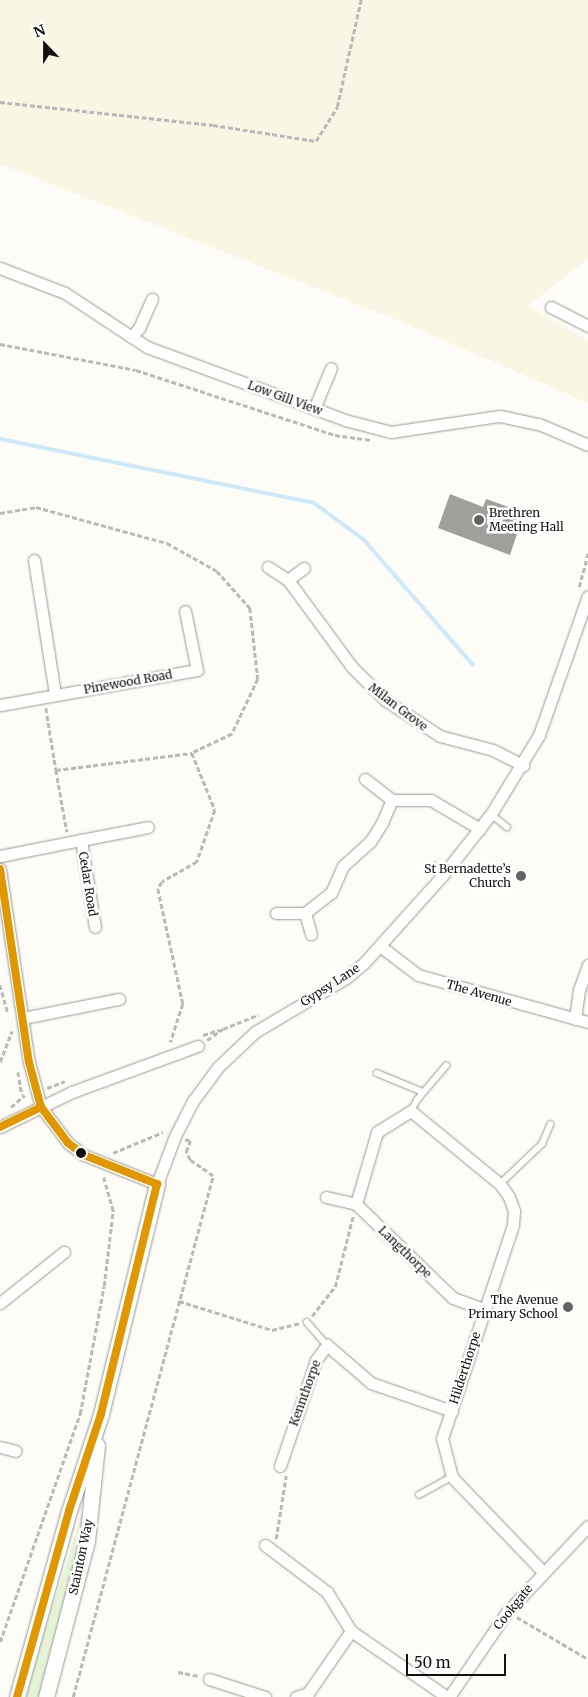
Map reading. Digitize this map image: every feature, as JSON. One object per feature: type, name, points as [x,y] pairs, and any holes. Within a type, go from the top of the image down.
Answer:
[{"type":"street","name":"Low Gill View","points":[[0,268],[65,293],[147,347],[314,409],[391,432],[500,416],[539,424],[588,445]]},
{"type":"street","points":[[131,337],[139,328],[152,299]]},
{"type":"street","points":[[552,307],[588,326]]},
{"type":"street","points":[[314,409],[331,368]]},
{"type":"street","points":[[34,560],[50,696]]},
{"type":"street","name":"Milan Grove","points":[[268,567],[288,580],[352,667],[385,700],[440,736],[494,750],[523,765]]},
{"type":"street","points":[[288,580],[304,568]]},
{"type":"street","name":"Gypsy Lane","points":[[157,1184],[175,1136],[194,1101],[218,1067],[255,1032],[346,978],[380,946],[491,814],[523,765],[539,734],[565,664],[583,594]]},
{"type":"street","name":"Pinewood Road","points":[[0,705],[197,670],[185,611]]},
{"type":"street","points":[[365,779],[392,800],[431,800],[480,829]]},
{"type":"street","points":[[276,913],[305,913],[330,893],[343,866],[370,842],[392,800]]},
{"type":"street","name":"Cedar Road","points":[[0,856],[148,827]]},
{"type":"street","name":"Cedar Road","points":[[81,840],[95,927]]},
{"type":"street","points":[[0,869],[4,929],[41,1107],[68,1142],[84,1155],[157,1184]]},
{"type":"street","points":[[305,913],[311,934]]},
{"type":"street","name":"The Avenue","points":[[380,946],[418,975],[588,1022]]},
{"type":"street","points":[[575,1019],[579,990],[588,965]]},
{"type":"street","points":[[23,1018],[119,999]]},
{"type":"street","points":[[0,1127],[41,1107],[198,1046]]},
{"type":"street","points":[[356,1204],[377,1132],[411,1111]]},
{"type":"street","name":"Hilderthorpe","points":[[411,1111],[500,1184],[514,1211],[513,1225],[442,1438],[452,1477],[543,1572]]},
{"type":"street","name":"Stainton Way","points":[[17,1697],[68,1511],[101,1414],[157,1184]]},
{"type":"street","name":"Langthorpe","points":[[326,1196],[356,1204],[454,1298],[484,1309]]},
{"type":"street","points":[[0,1303],[64,1252]]},
{"type":"street","name":"Kennthorpe","points":[[280,1466],[316,1360],[327,1345],[371,1383],[452,1410]]},
{"type":"street","name":"Stainton Way","points":[[46,1697],[87,1541],[101,1414]]},
{"type":"street","points":[[0,1447],[16,1451]]},
{"type":"street","name":"Cookgate","points":[[448,1697],[507,1612],[588,1526]]},
{"type":"street","points":[[265,1545],[327,1592],[351,1631],[448,1697]]},
{"type":"street","points":[[296,1697],[308,1693],[351,1631]]},
{"type":"street","points":[[209,1679],[265,1697]]},
{"type":"lane","points":[[491,814],[507,827]]},
{"type":"lane","points":[[411,1111],[423,1092],[446,1066]]},
{"type":"lane","points":[[377,1073],[423,1092]]},
{"type":"lane","points":[[500,1184],[542,1144],[550,1125]]},
{"type":"lane","points":[[307,1322],[327,1345]]},
{"type":"lane","points":[[419,1495],[452,1477]]},
{"type":"path","points":[[0,102],[213,125],[316,141],[337,107],[361,0]]},
{"type":"path","points":[[0,344],[136,370],[342,437],[377,440],[391,432]]},
{"type":"path","points":[[0,513],[36,507],[167,543],[217,571],[250,608],[258,679],[232,734],[192,754],[56,770]]},
{"type":"path","points":[[583,594],[588,553]]},
{"type":"path","points":[[50,696],[56,770],[69,842]]},
{"type":"path","points":[[172,1055],[171,1044],[183,1004],[158,889],[162,882],[197,862],[215,810],[192,754]]},
{"type":"path","points":[[422,878],[440,857]]},
{"type":"path","points":[[0,985],[11,1032]]},
{"type":"path","points":[[198,1046],[223,1029],[261,1014]]},
{"type":"path","points":[[0,1062],[11,1032],[23,1018]]},
{"type":"path","points":[[8,1108],[22,1096],[37,1092]]},
{"type":"path","points":[[0,1642],[80,1414],[104,1286],[113,1211],[102,1175],[112,1154],[163,1132],[190,1141],[186,1152],[190,1160],[213,1176],[72,1697]]},
{"type":"path","points":[[179,1301],[272,1330],[307,1322],[335,1287],[356,1204]]},
{"type":"path","points":[[265,1545],[279,1537],[286,1470],[280,1466]]},
{"type":"path","points":[[507,1612],[588,1659]]},
{"type":"path","points":[[178,1672],[209,1679]]},
{"type":"shaded area","points":[[0,0],[588,0],[588,259],[528,306],[588,340],[588,403],[399,321],[0,164]]},
{"type":"green space","points":[[83,1510],[76,1557],[38,1697],[24,1697]]},
{"type":"building","name":"Brethren Meeting Hall","points":[[450,494],[483,507],[486,499],[520,511],[512,533],[517,534],[510,555],[438,528]]},
{"type":"waterway","points":[[0,439],[314,503],[364,540],[473,665]]},
{"type":"transit line","points":[[0,869],[29,1062],[41,1107],[68,1143],[84,1155],[157,1184],[101,1414],[69,1511],[17,1697]]},
{"type":"transit line","points":[[0,1127],[41,1107]]},
{"type":"place","name":"Brethren Meeting Hall","points":[[479,520]]},
{"type":"place","name":"St Bernadette’s Church","points":[[521,876]]},
{"type":"place","name":"The Avenue Primary School","points":[[568,1307]]}]
